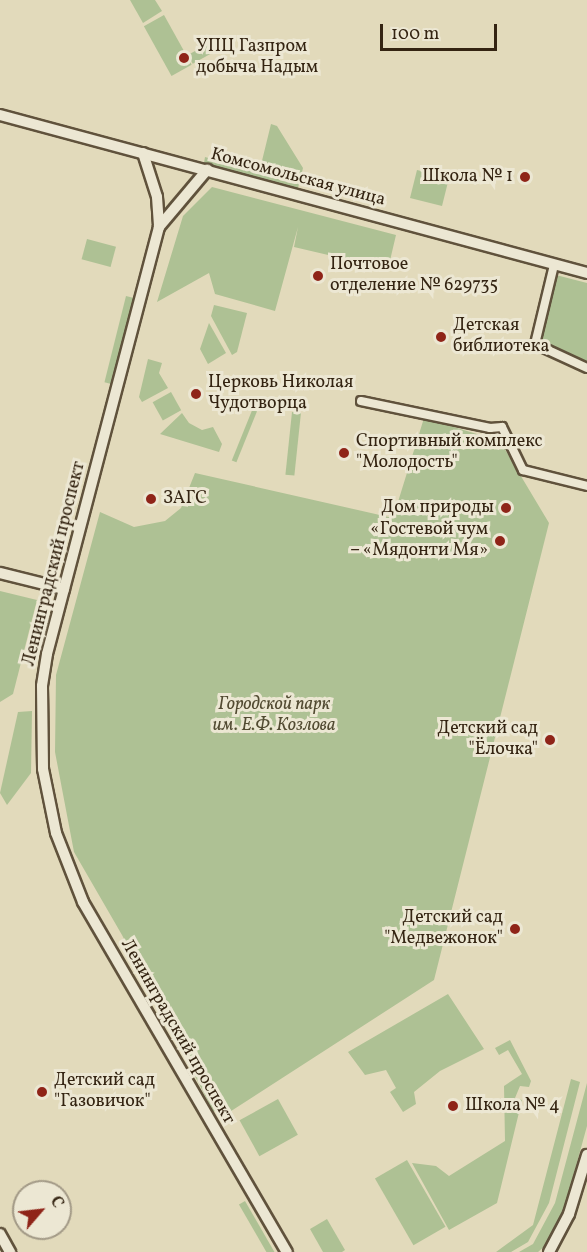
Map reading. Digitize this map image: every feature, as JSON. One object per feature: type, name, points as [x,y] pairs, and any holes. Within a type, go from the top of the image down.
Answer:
[{"type":"street","name":"Комсомольская улица","points":[[0,115],[587,273]]},
{"type":"street","points":[[143,153],[157,196],[159,227]]},
{"type":"street","points":[[159,227],[207,170]]},
{"type":"street","name":"Ленинградский проспект","points":[[159,227],[64,589],[42,687],[41,744],[49,802],[65,861],[96,927],[286,1252]]},
{"type":"street","points":[[554,265],[534,344],[587,368]]},
{"type":"street","points":[[361,402],[490,428],[502,427],[523,470],[587,486]]},
{"type":"street","points":[[0,573],[64,589]]},
{"type":"street","points":[[549,1252],[568,1214],[587,1155]]},
{"type":"street","points":[[0,1234],[10,1252]]},
{"type":"green space","points":[[130,0],[155,0],[162,11],[143,23]]},
{"type":"green space","points":[[164,15],[192,65],[172,76],[144,26]]},
{"type":"green space","points":[[222,36],[227,45],[193,64],[188,55]]},
{"type":"green space","points":[[271,124],[277,126],[303,168],[297,192],[204,163],[205,157],[259,173]]},
{"type":"green space","points":[[417,170],[445,177],[448,182],[442,206],[410,198]]},
{"type":"green space","points":[[212,187],[396,235],[388,269],[294,247],[298,227],[275,311],[215,294],[209,273],[157,302],[183,216]]},
{"type":"green space","points":[[87,239],[116,247],[111,267],[82,259]]},
{"type":"green space","points":[[556,275],[587,283],[587,361],[538,348]]},
{"type":"green space","points":[[126,296],[134,298],[112,384],[104,382]]},
{"type":"green space","points":[[214,305],[247,313],[237,352],[232,355],[211,316]]},
{"type":"green space","points":[[209,323],[226,353],[208,364],[200,349]]},
{"type":"green space","points":[[148,359],[162,363],[159,373],[168,388],[142,402],[139,397]]},
{"type":"green space","points":[[171,392],[181,410],[163,421],[153,402]]},
{"type":"green space","points":[[255,403],[260,405],[236,462],[232,460]]},
{"type":"green space","points":[[292,412],[301,413],[294,476],[285,475]]},
{"type":"green space","points":[[182,413],[189,423],[202,430],[213,427],[222,444],[219,452],[160,434]]},
{"type":"green space","name":"Городской парк им. Е.Ф. Козлова","points":[[424,418],[500,441],[549,523],[434,980],[228,1113],[213,1111],[122,935],[74,852],[55,752],[56,675],[100,512],[134,527],[165,521],[181,508],[195,473],[393,518]]},
{"type":"green space","points":[[0,591],[37,600],[13,694],[0,702]]},
{"type":"green space","points":[[32,711],[31,773],[7,805],[0,793],[18,712]]},
{"type":"green space","points":[[448,994],[484,1049],[440,1071],[414,1092],[416,1104],[403,1112],[390,1092],[396,1088],[386,1070],[365,1075],[348,1052]]},
{"type":"green space","points":[[510,1040],[531,1081],[529,1087],[520,1086],[515,1098],[522,1100],[497,1203],[449,1230],[412,1163],[436,1166],[449,1176],[505,1141],[504,1086],[522,1074],[508,1050],[499,1055],[495,1048]]},
{"type":"green space","points":[[571,1079],[580,1082],[549,1203],[528,1242],[511,1252],[496,1252],[533,1225]]},
{"type":"green space","points":[[587,1083],[587,1126],[565,1206],[546,1245],[538,1252],[519,1252],[533,1244],[555,1203]]},
{"type":"green space","points":[[278,1099],[298,1135],[259,1156],[240,1120]]},
{"type":"green space","points":[[407,1160],[446,1227],[413,1245],[375,1178]]},
{"type":"green space","points":[[245,1201],[274,1252],[266,1252],[239,1204]]},
{"type":"green space","points":[[327,1219],[345,1250],[342,1252],[323,1252],[310,1229]]},
{"type":"place","name":"УПЦ Газпром добыча Надым","points":[[184,58]]},
{"type":"place","name":"Школа № 1","points":[[525,177]]},
{"type":"place","name":"Почтовое отделение № 629735","points":[[318,276]]},
{"type":"place","name":"Детская библиотека","points":[[441,337]]},
{"type":"place","name":"Церковь Николая Чудотворца","points":[[196,394]]},
{"type":"place","name":"Спортивный комплекс \"Молодость\"","points":[[344,453]]},
{"type":"place","name":"ЗАГС","points":[[151,499]]},
{"type":"place","name":"Дом природы","points":[[506,508]]},
{"type":"place","name":"«Гостевой чум – «Мядонти Мя»","points":[[500,541]]},
{"type":"place","name":"Детский сад \"Ёлочка\"","points":[[550,740]]},
{"type":"place","name":"Детский сад \"Медвежонок\"","points":[[515,929]]},
{"type":"place","name":"Детский сад \"Газовичок\"","points":[[42,1092]]},
{"type":"place","name":"Школа № 4","points":[[453,1106]]}]
